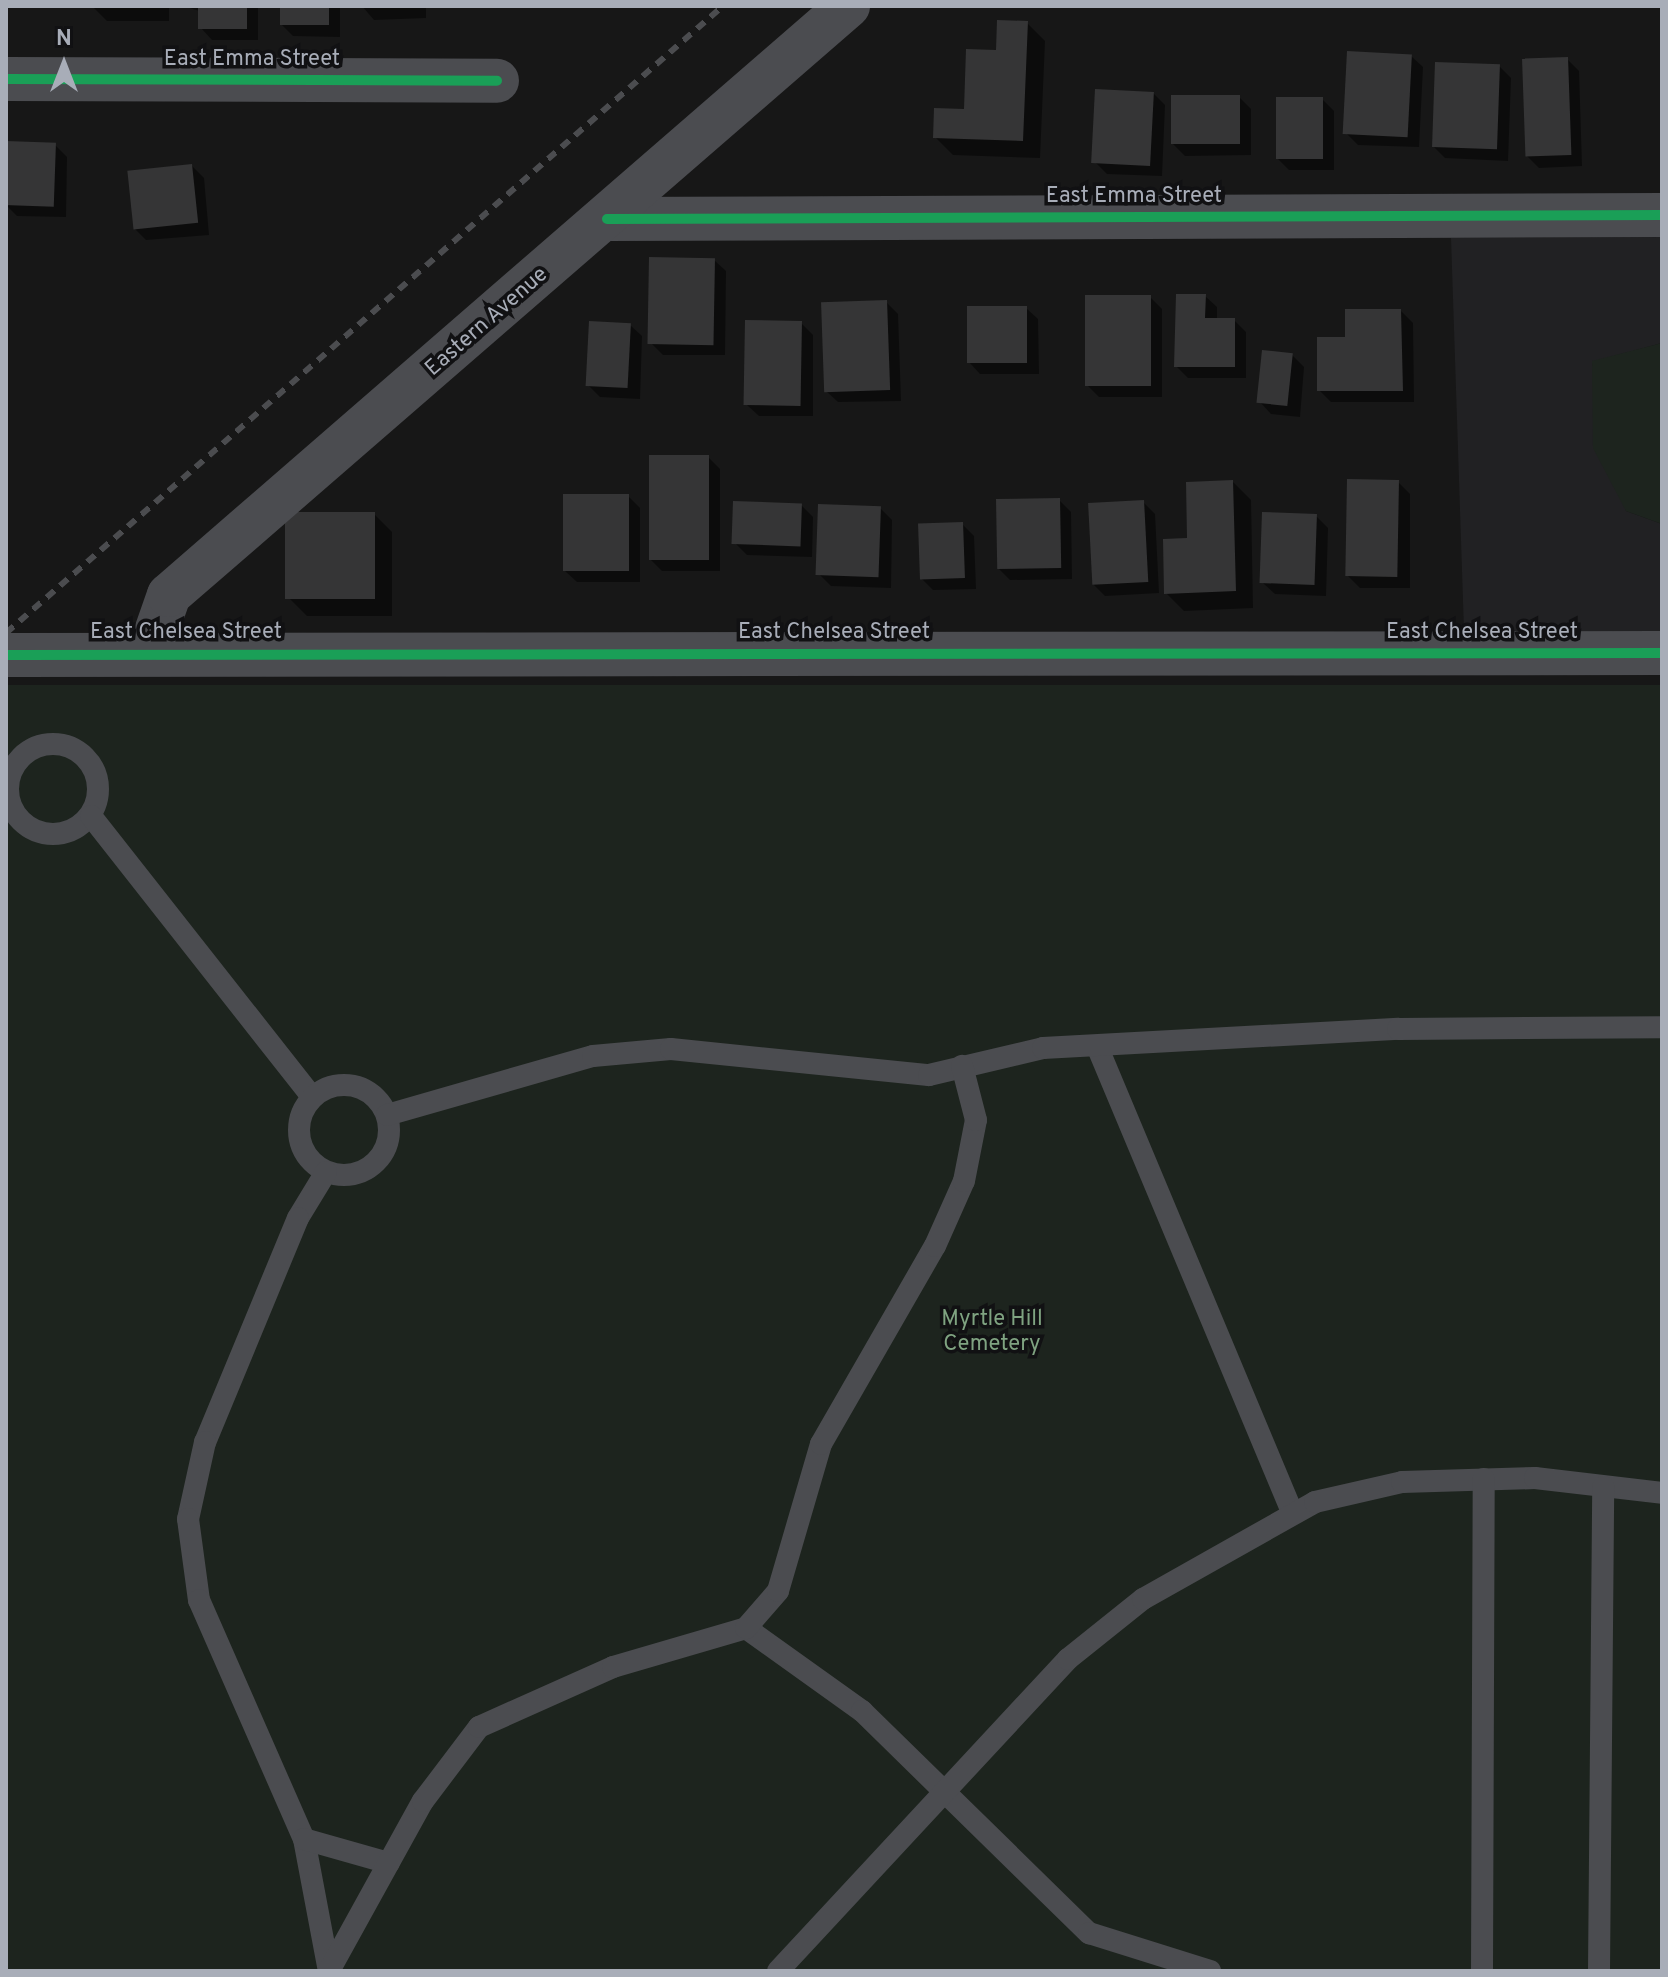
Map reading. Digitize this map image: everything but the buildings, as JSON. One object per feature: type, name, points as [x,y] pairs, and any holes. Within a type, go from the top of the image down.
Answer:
[{"type":"street","name":"Eastern Avenue","points":[[149,652],[169,595],[607,219],[848,6]]},
{"type":"street","name":"East Emma Street","points":[[6,79],[497,81]]},
{"type":"street","name":"East Emma Street","points":[[607,219],[1662,215]]},
{"type":"street","name":"East Chelsea Street","points":[[6,655],[149,652],[1662,653]]},
{"type":"lane","points":[[91,816],[65,833],[35,831],[8,798],[12,768],[48,744],[78,751],[96,774],[91,816],[312,1097]]},
{"type":"lane","points":[[387,1115],[609,1054],[671,1049],[929,1075],[1043,1048],[1398,1029],[1662,1027]]},
{"type":"lane","points":[[1097,1046],[1293,1514]]},
{"type":"lane","points":[[329,1971],[423,1801],[479,1727],[613,1667],[746,1628],[778,1591],[821,1444],[935,1246],[964,1181],[976,1120],[962,1066]]},
{"type":"lane","points":[[312,1097],[354,1086],[387,1115],[387,1144],[370,1168],[326,1172]]},
{"type":"lane","points":[[312,1097],[299,1138],[326,1172]]},
{"type":"lane","points":[[326,1172],[298,1218],[205,1442],[188,1519],[199,1600],[304,1839],[329,1971]]},
{"type":"lane","points":[[1482,1971],[1484,1479]]},
{"type":"lane","points":[[778,1971],[1068,1659],[1132,1607],[1293,1514],[1402,1482],[1484,1479],[1662,1493]]},
{"type":"lane","points":[[1599,1971],[1603,1487]]},
{"type":"lane","points":[[746,1628],[862,1711],[1089,1933],[1210,1971]]},
{"type":"lane","points":[[304,1839],[389,1863]]},
{"type":"shaded area","points":[[1662,237],[1662,343],[1592,362],[1626,511],[1662,524],[1662,631],[1464,631],[1451,238]]},
{"type":"green space","points":[[1662,343],[1662,524],[1626,511],[1593,448],[1592,361]]},
{"type":"green space","name":"Myrtle Hill Cemetery","points":[[6,685],[1662,685],[1662,1971],[6,1971]]},
{"type":"railway","points":[[6,633],[723,6]]},
{"type":"cycle path","points":[[6,79],[497,81]]},
{"type":"cycle path","points":[[607,219],[1662,215]]},
{"type":"cycle path","points":[[6,655],[1662,653]]}]
